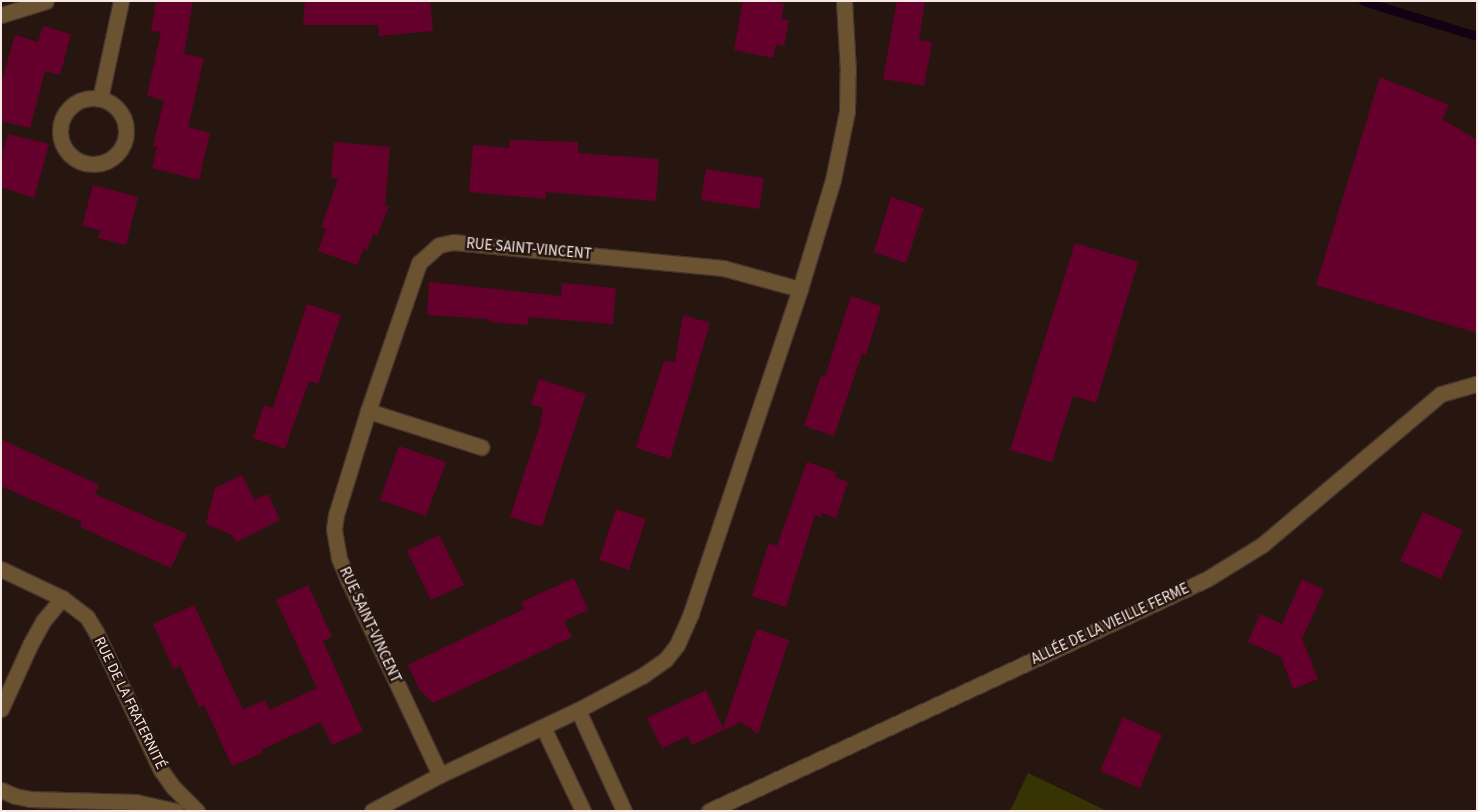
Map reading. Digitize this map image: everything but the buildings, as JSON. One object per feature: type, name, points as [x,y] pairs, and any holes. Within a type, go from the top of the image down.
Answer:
[{"type":"street","points":[[1,15],[46,1]]},
{"type":"street","points":[[100,99],[121,1]]},
{"type":"street","points":[[372,811],[440,775],[578,710],[656,668],[676,645],[691,613],[800,289],[842,147],[847,111],[848,72],[844,1]]},
{"type":"street","points":[[89,98],[100,99],[118,109],[124,119],[126,137],[122,148],[114,157],[104,162],[85,163],[75,158],[64,147],[60,136],[60,125],[69,109],[78,102],[89,98]]},
{"type":"street","name":"RUE SAINT-VINCENT","points":[[440,775],[349,582],[337,549],[334,528],[336,515],[368,412],[419,263],[439,245],[453,242],[723,268],[800,289]]},
{"type":"street","name":"ALLÉE DE LA VIEILLE FERME","points":[[709,811],[1207,579],[1262,545],[1441,394],[1477,384]]},
{"type":"street","points":[[368,412],[482,447]]},
{"type":"street","name":"RUE DE LA FRATERNITÉ","points":[[1,569],[62,598],[87,617],[96,632],[161,770],[180,795],[197,811]]},
{"type":"street","points":[[1,709],[30,643],[43,621],[62,598]]},
{"type":"street","points":[[578,710],[624,811]]},
{"type":"street","points":[[543,727],[583,811]]},
{"type":"street","points":[[1,790],[15,796],[30,799],[136,802],[176,811]]},
{"type":"shaded area","points":[[1028,773],[1107,811],[1010,811]]},
{"type":"waterway","points":[[1363,1],[1477,36]]}]
